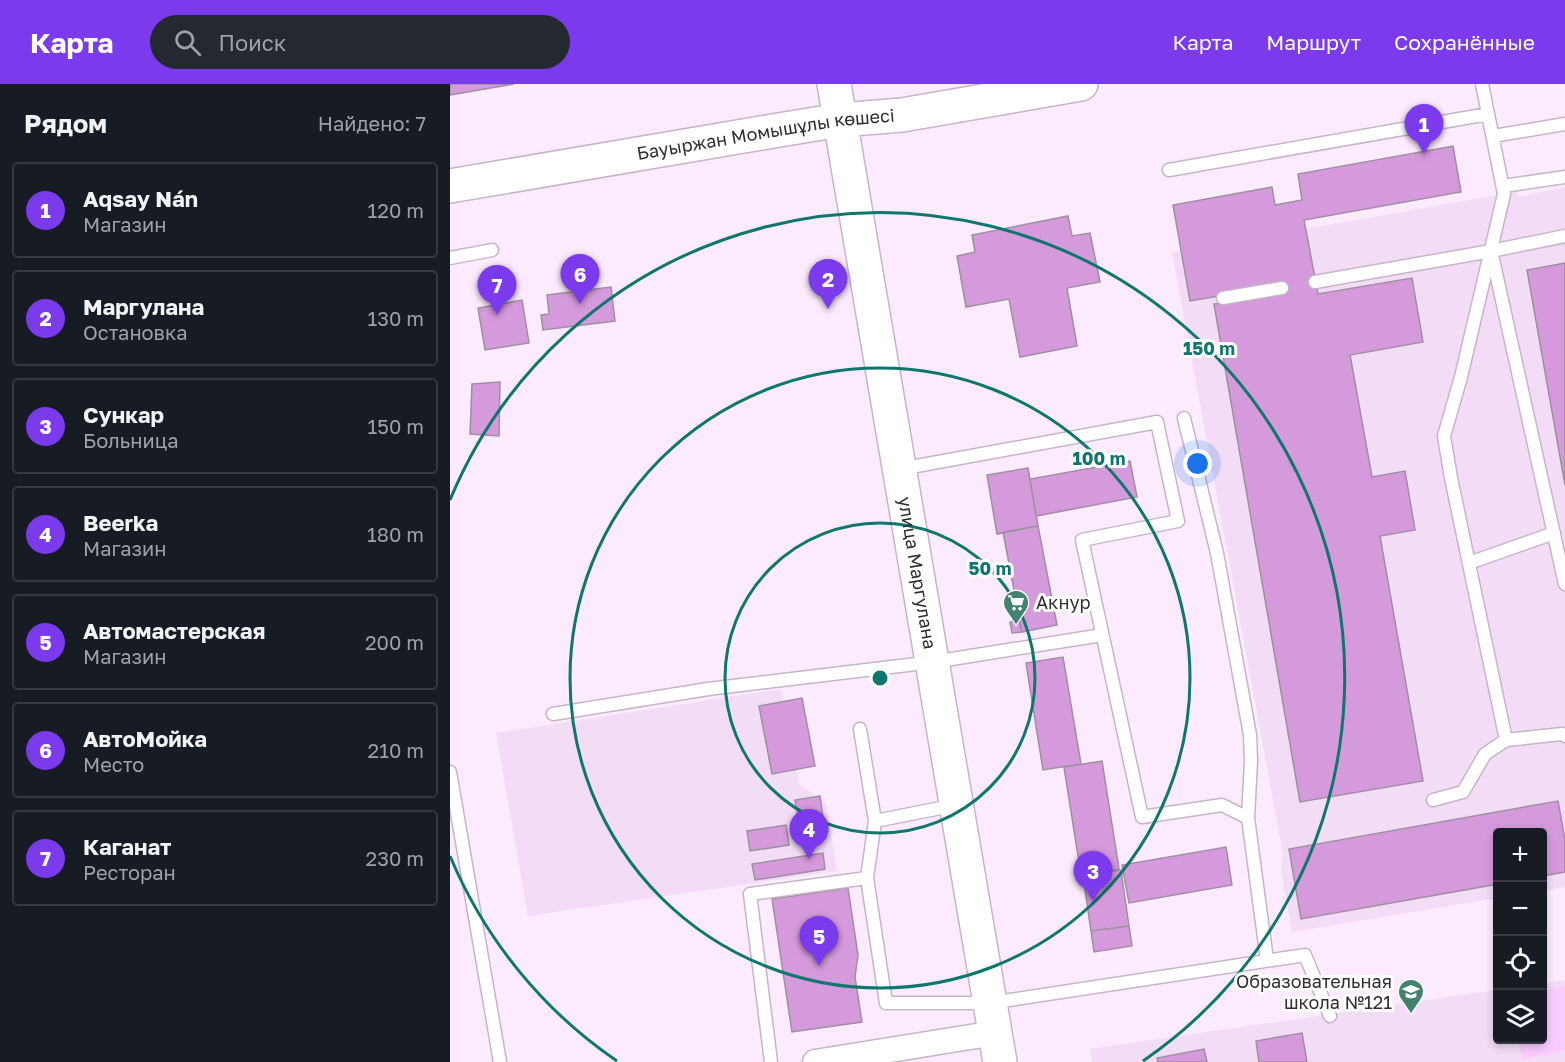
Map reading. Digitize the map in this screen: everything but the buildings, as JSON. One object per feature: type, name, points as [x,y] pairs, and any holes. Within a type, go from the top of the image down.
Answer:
[{"type":"street","name":"улица Маргулана","points":[[834,84],[995,1033]]},
{"type":"street","name":"Бауыржан Момышұлы көшесі","points":[[450,186],[840,120],[902,115],[1081,84]]},
{"type":"street","points":[[815,1062],[995,1033]]},
{"type":"lane","points":[[1482,84],[1504,194],[1461,377],[1444,436],[1506,740]]},
{"type":"lane","points":[[1169,170],[1488,114]]},
{"type":"lane","points":[[1493,136],[1565,124]]},
{"type":"lane","points":[[1503,186],[1565,177]]},
{"type":"lane","points":[[1316,282],[1565,236]]},
{"type":"lane","points":[[450,258],[492,250]]},
{"type":"lane","points":[[1491,251],[1565,584]]},
{"type":"lane","points":[[1223,298],[1282,288]]},
{"type":"lane","points":[[1184,418],[1216,553],[1250,735],[1248,818],[1267,960]]},
{"type":"lane","points":[[900,469],[1157,422],[1178,521],[1082,540],[1142,817],[1222,805],[1248,818]]},
{"type":"lane","points":[[1469,563],[1554,533]]},
{"type":"lane","points":[[553,714],[708,689],[933,662],[1102,635]]},
{"type":"lane","points":[[860,729],[875,821],[867,878],[886,1003],[995,1033],[1267,960],[1305,955],[1330,1016]]},
{"type":"lane","points":[[1433,800],[1463,792],[1485,754],[1506,740],[1562,734],[1565,736]]},
{"type":"lane","points":[[450,772],[500,1062]]},
{"type":"lane","points":[[875,821],[957,804]]},
{"type":"lane","points":[[771,1062],[750,894],[867,878]]},
{"type":"shaded area","points":[[1565,187],[1565,887],[1547,890],[1547,828],[1493,828],[1493,899],[1292,932],[1281,869],[1283,854],[1172,252],[1504,194],[1516,190],[1518,197]]},
{"type":"shaded area","points":[[781,689],[799,784],[826,804],[837,871],[528,916],[496,733]]},
{"type":"shaded area","name":"Образовательная школа №121","points":[[1565,980],[1565,1062],[1092,1062],[1090,1049],[1493,991],[1493,1044],[1547,1044],[1547,982]]},
{"type":"shaded area","points":[[1565,986],[1565,1051],[1522,1059],[1519,1044],[1547,1044],[1547,989]]},
{"type":"place","name":"Aqsay Nán","points":[[1424,154]]},
{"type":"place","name":"АвтоМойка","points":[[580,304]]},
{"type":"place","name":"Маргулана","points":[[828,309]]},
{"type":"place","name":"Каганат","points":[[497,315]]},
{"type":"place","name":"Акнур","points":[[1016,626]]},
{"type":"place","name":"Beerka","points":[[809,859]]},
{"type":"place","name":"Сункар","points":[[1093,901]]},
{"type":"place","name":"Автомастерская","points":[[819,966]]},
{"type":"place","name":"Образовательная школа №121","points":[[1411,1015]]}]
